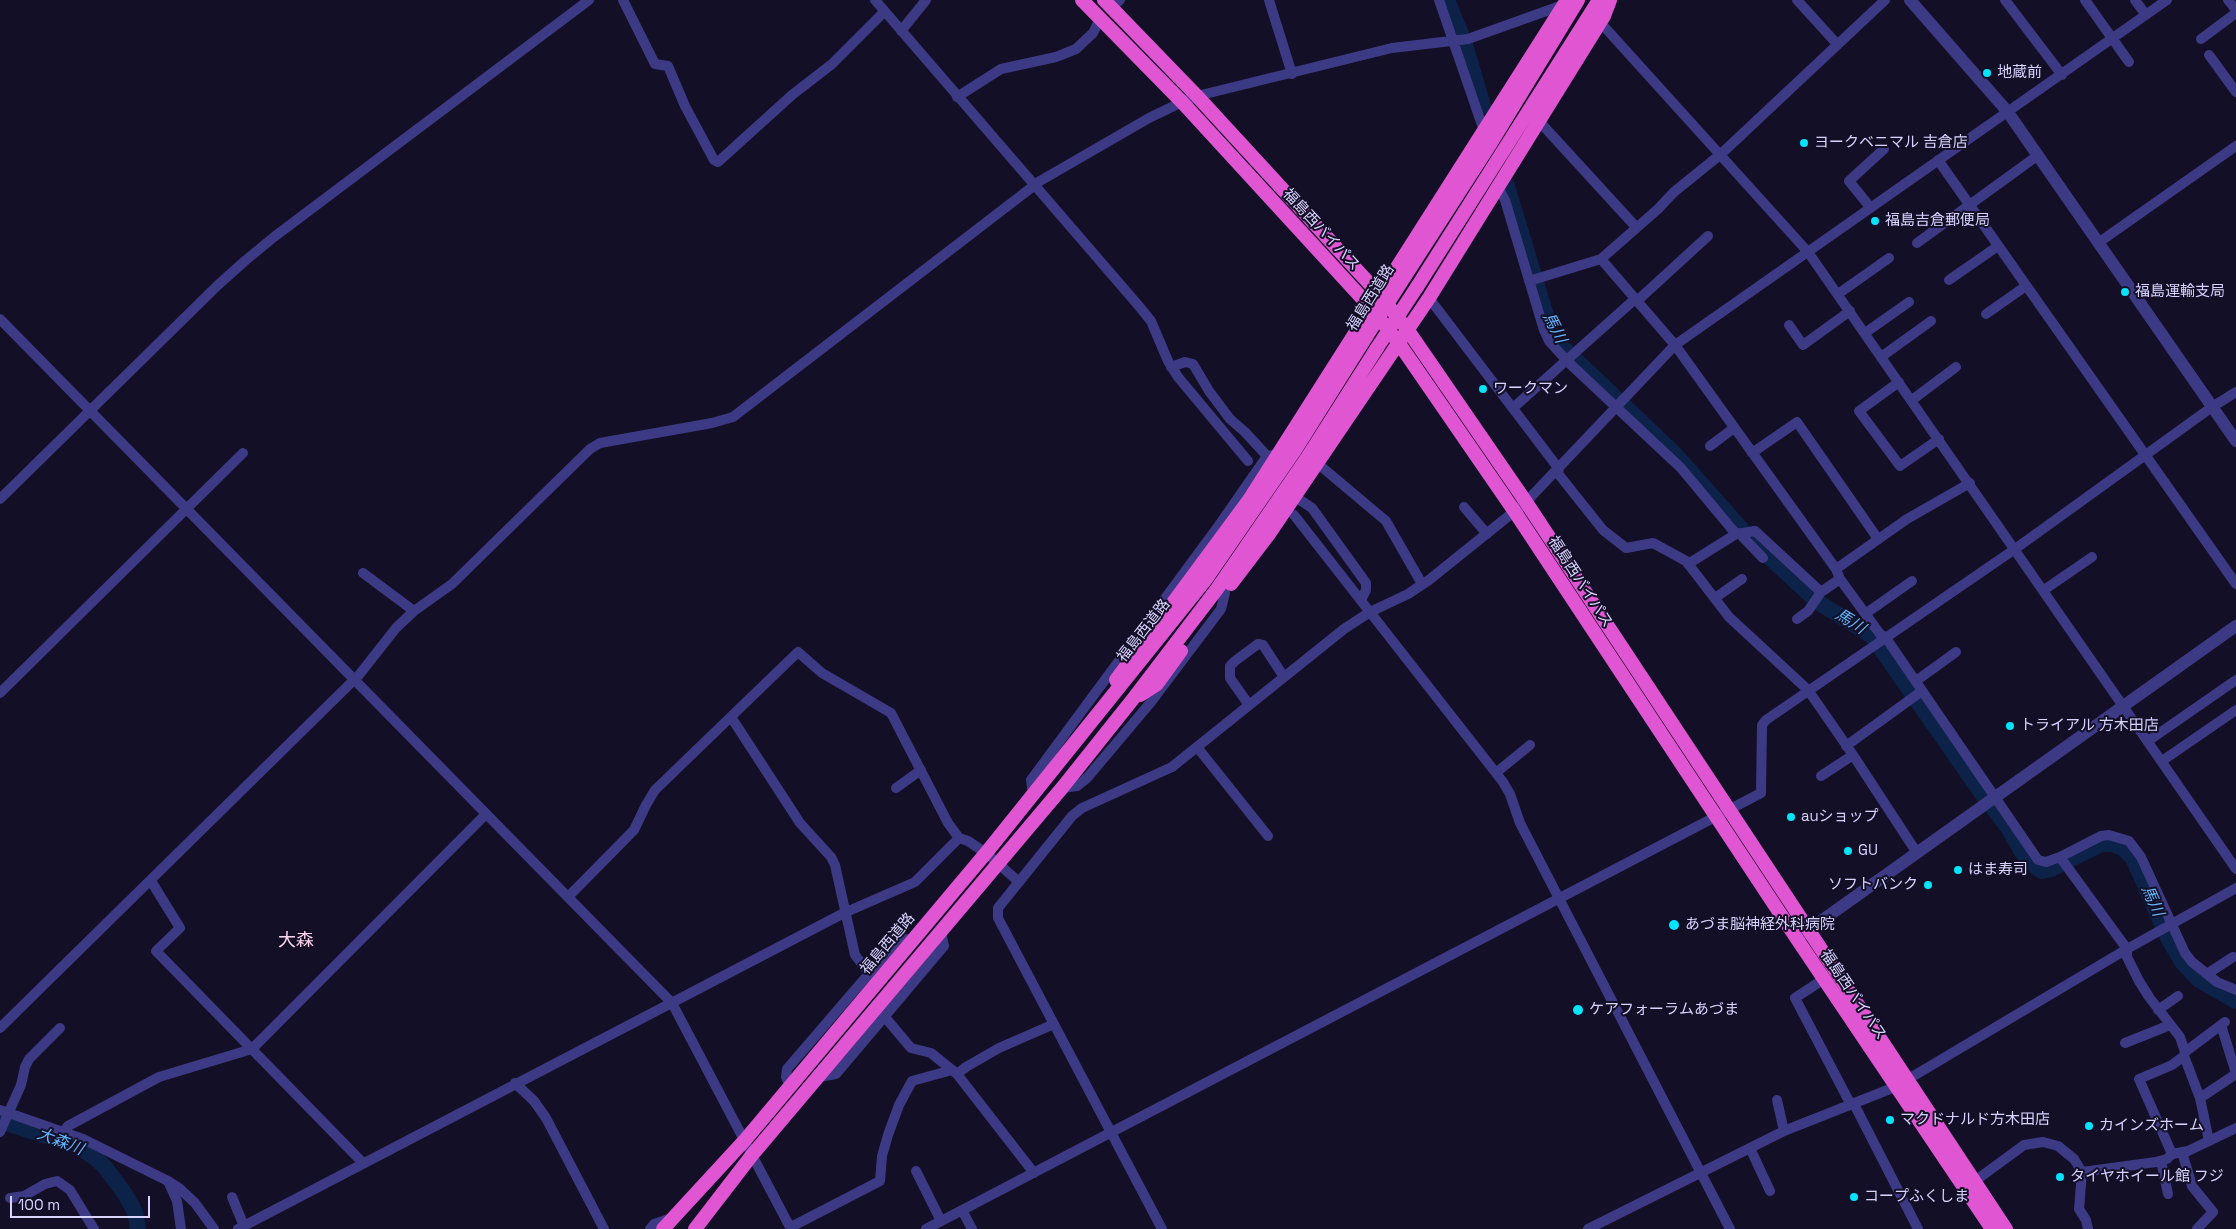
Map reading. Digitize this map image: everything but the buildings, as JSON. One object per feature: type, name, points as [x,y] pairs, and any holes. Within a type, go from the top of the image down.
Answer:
[{"type":"highway","name":"福島西バイパス","points":[[1082,0],[1182,102],[1371,308],[1398,342],[1514,512],[1895,1087],[1992,1229]]},
{"type":"highway","name":"福島西道路","points":[[663,1229],[745,1140],[986,854],[1206,579],[1295,450],[1488,146],[1578,0]]},
{"type":"highway","points":[[700,1226],[752,1155],[1062,788],[1217,590],[1307,458],[1483,185],[1599,0]]},
{"type":"highway","points":[[1133,699],[1157,684],[1225,593],[1317,463],[1429,298],[1600,22],[1610,0]]},
{"type":"highway","name":"福島西バイパス","points":[[1112,2],[1379,294],[1407,329],[1526,502],[2006,1229]]},
{"type":"highway","points":[[1100,712],[1118,676],[1249,500],[1273,456],[1371,308],[1565,3]]},
{"type":"street","points":[[0,499],[218,285],[274,237],[589,0]]},
{"type":"street","points":[[623,0],[655,64],[668,66],[685,106],[714,160],[718,162],[792,95],[832,64],[884,12]]},
{"type":"street","points":[[875,0],[1151,321],[1171,367],[1248,461]]},
{"type":"street","points":[[901,31],[926,0]]},
{"type":"street","points":[[1268,0],[1292,74]]},
{"type":"street","points":[[1439,0],[1460,40],[1484,131]]},
{"type":"street","points":[[1797,0],[1837,44]]},
{"type":"street","points":[[1533,280],[1601,260],[1658,209],[1674,192],[1721,154],[1885,0]]},
{"type":"street","points":[[1910,0],[2007,111],[2236,441]]},
{"type":"street","points":[[2005,0],[2062,75]]},
{"type":"street","points":[[2085,0],[2129,62]]},
{"type":"street","points":[[2135,0],[2146,15]]},
{"type":"street","points":[[1162,1229],[998,918],[998,908],[1072,816],[1082,808],[1172,767],[1344,629],[1370,612],[1408,594],[1422,584],[1526,502],[1675,345],[2167,0]]},
{"type":"street","points":[[2201,39],[2236,12],[2228,0]]},
{"type":"street","points":[[0,1028],[354,680],[396,628],[414,610],[452,584],[590,449],[600,443],[712,423],[733,417],[818,354],[1035,184],[1149,118],[1182,102],[1197,96],[1392,48],[1460,40],[1565,3]]},
{"type":"street","points":[[957,97],[1001,69],[1056,57],[1076,49],[1093,33],[1100,19]]},
{"type":"street","points":[[1600,22],[1808,252],[2236,869]]},
{"type":"street","points":[[2209,55],[2236,92]]},
{"type":"street","points":[[1538,120],[1636,227]]},
{"type":"street","points":[[2098,243],[2236,146]]},
{"type":"street","points":[[1870,207],[1849,180],[1884,149]]},
{"type":"street","points":[[1917,243],[1968,204],[2037,156]]},
{"type":"street","points":[[1938,160],[2236,584]]},
{"type":"street","points":[[1498,186],[1505,200],[1533,280],[1544,330],[1549,341],[1570,356],[1620,404],[1763,558]]},
{"type":"street","points":[[1513,408],[1708,236]]},
{"type":"street","points":[[1949,280],[1998,246]]},
{"type":"street","points":[[1838,294],[1888,258]]},
{"type":"street","points":[[1601,260],[1675,345],[1865,614],[1916,682],[1920,692],[2038,860],[2046,862],[2063,861],[2100,836],[2109,835],[2129,841],[2141,857],[2170,926],[2185,953],[2192,962],[2217,982],[2236,990]]},
{"type":"street","points":[[1986,314],[2026,286]]},
{"type":"street","points":[[1429,298],[1603,530],[1626,548],[1654,543],[1688,564],[1729,617],[1808,690],[1850,750],[1917,853]]},
{"type":"street","points":[[1865,333],[1909,302]]},
{"type":"street","points":[[1789,324],[1803,345],[1850,311]]},
{"type":"street","points":[[0,319],[672,1003],[791,1228],[880,1181],[882,1156],[888,1135],[899,1106],[912,1081],[955,1072],[999,1048],[1054,1024]]},
{"type":"street","points":[[1881,357],[1931,321]]},
{"type":"street","points":[[1033,796],[1031,780],[1217,528],[1273,456],[1230,419],[1209,391],[1193,364],[1185,362],[1171,367]]},
{"type":"street","points":[[1912,400],[1956,368]]},
{"type":"street","points":[[1899,382],[1859,411],[1900,466],[1939,439]]},
{"type":"street","points":[[926,1229],[1761,793],[1762,725],[1766,720],[2015,549],[2212,407],[2236,392]]},
{"type":"street","points":[[1752,453],[1796,422],[1878,539]]},
{"type":"street","points":[[1710,446],[1734,428]]},
{"type":"street","points":[[0,693],[243,453]]},
{"type":"street","points":[[1317,463],[1386,521],[1422,584]]},
{"type":"street","points":[[1797,619],[1812,605],[1838,574],[1878,539],[1907,519],[1970,483]]},
{"type":"street","points":[[1294,496],[1312,508],[1366,583],[1366,590],[1361,600]]},
{"type":"street","points":[[1464,507],[1487,534]]},
{"type":"street","points":[[1294,515],[1497,772],[1510,794],[1520,823],[1558,898],[1730,1229]]},
{"type":"street","points":[[1688,564],[1741,533],[1755,531],[1821,594]]},
{"type":"street","points":[[2044,590],[2092,557]]},
{"type":"street","points":[[363,573],[414,610]]},
{"type":"street","points":[[1715,598],[1742,578]]},
{"type":"street","points":[[1865,614],[1912,581]]},
{"type":"street","points":[[1062,788],[1077,786],[1087,778],[1151,702],[1221,609],[1225,593]]},
{"type":"street","points":[[1797,939],[2236,626]]},
{"type":"street","points":[[1249,705],[1230,678],[1230,666],[1235,661],[1258,644],[1263,645],[1284,677]]},
{"type":"street","points":[[568,897],[634,830],[655,790],[798,652],[822,673],[890,713],[948,823],[959,838],[968,841],[986,854],[1019,882]]},
{"type":"street","points":[[1916,682],[1956,652]]},
{"type":"street","points":[[2148,741],[2236,680]]},
{"type":"street","points":[[1821,776],[1920,692]]},
{"type":"street","points":[[2162,761],[2236,710]]},
{"type":"street","points":[[731,717],[800,823],[831,857],[835,866],[844,913],[855,955],[869,972]]},
{"type":"street","points":[[1497,772],[1530,745]]},
{"type":"street","points":[[1197,747],[1268,836]]},
{"type":"street","points":[[896,788],[920,770]]},
{"type":"street","points":[[63,1132],[68,1126],[159,1077],[252,1049],[486,814]]},
{"type":"street","points":[[232,1197],[240,1228],[844,913],[915,882],[959,838]]},
{"type":"street","points":[[2063,861],[2126,949],[2127,957],[2139,981],[2158,1010],[2180,1037],[2200,1098],[2209,1141]]},
{"type":"street","points":[[151,881],[180,928],[156,951],[363,1163]]},
{"type":"street","points":[[1588,1229],[1784,1131],[1895,1087],[2126,949],[2158,933],[2236,888]]},
{"type":"street","points":[[819,1077],[836,1074],[944,946],[941,932]]},
{"type":"street","points":[[790,1086],[786,1077],[787,1069],[897,941],[913,940]]},
{"type":"street","points":[[2207,974],[2234,957]]},
{"type":"street","points":[[1824,979],[1794,998],[1918,1229]]},
{"type":"street","points":[[2158,1010],[2178,996]]},
{"type":"street","points":[[884,1016],[912,1048],[931,1053],[955,1072],[1034,1173]]},
{"type":"street","points":[[2197,1229],[2213,1212],[2192,1186],[2139,1079],[2172,1065],[2223,1024],[2236,1074],[2200,1098]]},
{"type":"street","points":[[2125,1043],[2170,1025]]},
{"type":"street","points":[[0,1131],[4,1111],[21,1085],[29,1059],[60,1028]]},
{"type":"street","points":[[515,1083],[534,1101],[546,1118],[604,1229]]},
{"type":"street","points":[[1777,1100],[1784,1131]]},
{"type":"street","points":[[4,1111],[83,1139],[168,1181],[179,1188],[195,1203],[214,1229]]},
{"type":"street","points":[[2082,1172],[2161,1161],[2236,1128]]},
{"type":"street","points":[[1975,1181],[2015,1150],[2034,1142],[2058,1146],[2074,1159],[2082,1172],[2079,1209],[2086,1220],[2088,1229]]},
{"type":"street","points":[[1750,1148],[1770,1191]]},
{"type":"street","points":[[2161,1161],[2168,1194]]},
{"type":"street","points":[[916,1171],[941,1221]]},
{"type":"street","points":[[10,1198],[24,1196],[45,1184],[57,1181],[70,1190],[94,1229]]},
{"type":"street","points":[[168,1181],[176,1201],[181,1229]]},
{"type":"street","points":[[962,1210],[972,1229]]},
{"type":"street","points":[[650,1229],[654,1224],[675,1217]]},
{"type":"waterway","name":"馬川","points":[[1447,0],[1464,41],[1483,106]]},
{"type":"waterway","name":"馬川","points":[[1507,186],[1551,333],[1558,343],[1675,454],[1752,541],[1818,602],[1872,636],[1978,788],[2009,829],[2022,852],[2036,867],[2042,871],[2051,869],[2101,844],[2112,844],[2123,848],[2133,858],[2169,940],[2183,963],[2199,980],[2236,1001]]},
{"type":"waterway","name":"大森川","points":[[0,1121],[77,1146],[94,1157],[105,1167],[125,1194],[135,1212],[138,1229]]},
{"type":"place","name":"地蔵前","points":[[1987,73]]},
{"type":"place","name":"ヨークベニマル 吉倉店","points":[[1804,143]]},
{"type":"place","name":"福島吉倉郵便局","points":[[1875,221]]},
{"type":"place","name":"福島運輸支局","points":[[2125,292]]},
{"type":"place","name":"ワークマン","points":[[1483,389]]},
{"type":"place","name":"トライアル 方木田店","points":[[2010,726]]},
{"type":"place","name":"auショップ","points":[[1791,817]]},
{"type":"place","name":"GU","points":[[1848,851]]},
{"type":"place","name":"はま寿司","points":[[1958,870]]},
{"type":"place","name":"ソフトバンク","points":[[1928,885]]},
{"type":"place","name":"あづま脳神経外科病院","points":[[1674,925]]},
{"type":"place","name":"ケアフォーラムあづま","points":[[1578,1010]]},
{"type":"place","name":"マクドナルド方木田店","points":[[1890,1120]]},
{"type":"place","name":"カインズホーム","points":[[2089,1126]]},
{"type":"place","name":"タイヤホイール館 フジ","points":[[2060,1177]]},
{"type":"place","name":"コープふくしま","points":[[1854,1197]]},
{"type":"district","name":"大森","points":[[296,941]]}]
